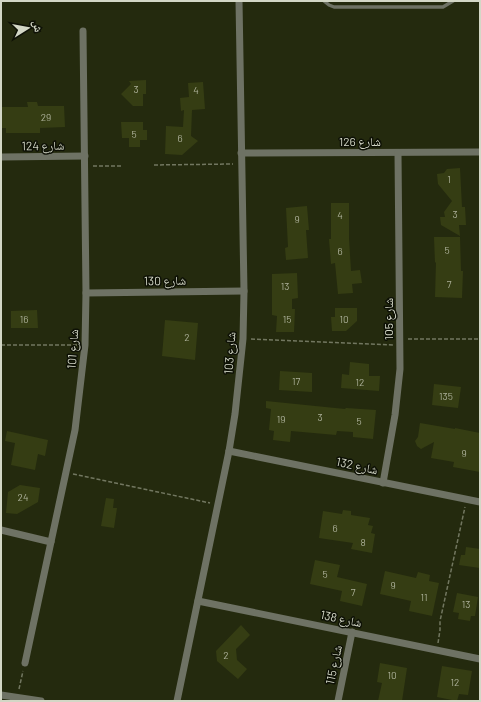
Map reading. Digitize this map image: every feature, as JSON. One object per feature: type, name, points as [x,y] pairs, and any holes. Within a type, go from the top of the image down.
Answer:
[{"type":"street","name":"شارع 103","points":[[177,701],[229,451],[239,384],[243,339],[244,291],[239,1]]},
{"type":"street","name":"شارع 101","points":[[25,663],[76,423],[85,345],[84,31]]},
{"type":"street","name":"شارع 126","points":[[241,153],[480,152]]},
{"type":"street","name":"شارع 105","points":[[382,483],[398,392],[400,342],[398,153]]},
{"type":"street","name":"شارع 124","points":[[1,157],[85,156]]},
{"type":"street","name":"شارع 130","points":[[86,293],[244,291]]},
{"type":"street","name":"شارع 132","points":[[229,451],[480,502]]},
{"type":"street","points":[[1,530],[51,542]]},
{"type":"street","name":"شارع 138","points":[[198,601],[480,659]]},
{"type":"street","name":"شارع 115","points":[[338,701],[352,632]]},
{"type":"street","points":[[1,695],[42,701]]},
{"type":"lane","points":[[324,1],[334,7],[443,7],[453,1]]},
{"type":"path","points":[[154,166],[241,164]]},
{"type":"path","points":[[85,167],[123,166]]},
{"type":"path","points":[[243,339],[400,342],[480,338]]},
{"type":"path","points":[[1,345],[85,345]]},
{"type":"path","points":[[66,473],[218,505]]},
{"type":"path","points":[[436,650],[440,633],[440,621],[466,499]]},
{"type":"path","points":[[17,697],[25,663]]},
{"type":"building","points":[[146,80],[146,94],[143,94],[143,106],[133,106],[121,94],[131,84],[129,81]]},
{"type":"building","points":[[203,82],[205,109],[192,110],[191,136],[198,141],[182,155],[165,154],[166,126],[183,127],[184,110],[181,111],[180,98],[189,97],[188,83]]},
{"type":"building","points":[[27,102],[37,102],[38,106],[64,106],[65,127],[40,128],[40,133],[6,133],[6,128],[1,128],[1,107],[28,107]]},
{"type":"building","points":[[121,122],[143,122],[143,130],[147,130],[147,140],[140,140],[140,147],[129,147],[129,138],[122,138]]},
{"type":"building","points":[[460,168],[462,207],[465,207],[466,225],[459,225],[460,236],[441,225],[440,217],[445,217],[444,212],[452,201],[438,184],[437,174],[444,173],[447,169]]},
{"type":"building","points":[[331,203],[349,203],[351,271],[360,270],[362,283],[352,284],[353,293],[338,294],[335,263],[331,264],[329,239],[331,239]]},
{"type":"building","points":[[307,206],[309,230],[306,230],[308,258],[286,260],[285,248],[288,247],[286,208]]},
{"type":"building","points":[[434,237],[460,237],[461,271],[463,271],[462,298],[435,297],[436,262],[435,263]]},
{"type":"building","points":[[297,273],[298,298],[292,299],[292,309],[295,309],[294,332],[276,332],[277,316],[272,315],[272,274]]},
{"type":"building","points":[[335,308],[357,308],[357,321],[346,331],[332,331],[331,317],[335,317]]},
{"type":"building","points":[[37,310],[38,328],[11,328],[11,311]]},
{"type":"building","points":[[165,320],[198,323],[195,360],[162,356]]},
{"type":"building","points":[[350,362],[369,364],[369,376],[380,376],[379,391],[341,388],[342,374],[349,375]]},
{"type":"building","points":[[280,371],[312,373],[312,392],[279,390]]},
{"type":"building","points":[[434,384],[461,387],[458,408],[432,405]]},
{"type":"building","points":[[266,401],[345,409],[376,410],[373,439],[353,437],[353,432],[337,431],[336,435],[291,431],[290,442],[273,440],[274,431],[269,430],[271,409],[266,408]]},
{"type":"building","points":[[420,423],[480,433],[480,472],[453,467],[454,462],[431,458],[434,442],[421,449],[417,446],[415,441],[418,437]]},
{"type":"building","points":[[7,431],[48,440],[45,456],[38,454],[35,470],[11,465],[15,443],[5,441]]},
{"type":"building","points":[[20,485],[40,488],[38,502],[17,514],[6,513],[8,492]]},
{"type":"building","points":[[106,498],[114,499],[113,508],[117,508],[114,528],[101,526]]},
{"type":"building","points":[[343,510],[351,511],[351,515],[370,518],[368,525],[373,526],[371,533],[375,534],[372,553],[351,549],[353,543],[319,538],[323,511],[342,514]]},
{"type":"building","points":[[466,547],[480,549],[480,568],[459,565],[461,555],[465,555]]},
{"type":"building","points":[[315,560],[340,565],[337,577],[367,584],[362,606],[340,601],[342,591],[310,584]]},
{"type":"building","points":[[385,571],[416,578],[418,572],[430,575],[429,581],[439,583],[432,616],[409,611],[411,601],[380,594]]},
{"type":"building","points":[[457,593],[478,597],[475,616],[471,616],[470,621],[458,619],[459,613],[453,612]]},
{"type":"building","points":[[241,625],[250,635],[236,649],[237,660],[247,669],[238,679],[217,661],[216,651]]},
{"type":"building","points":[[380,663],[407,668],[402,701],[378,701],[382,683],[377,682]]},
{"type":"building","points":[[442,666],[472,671],[468,695],[459,694],[457,701],[437,697]]}]
